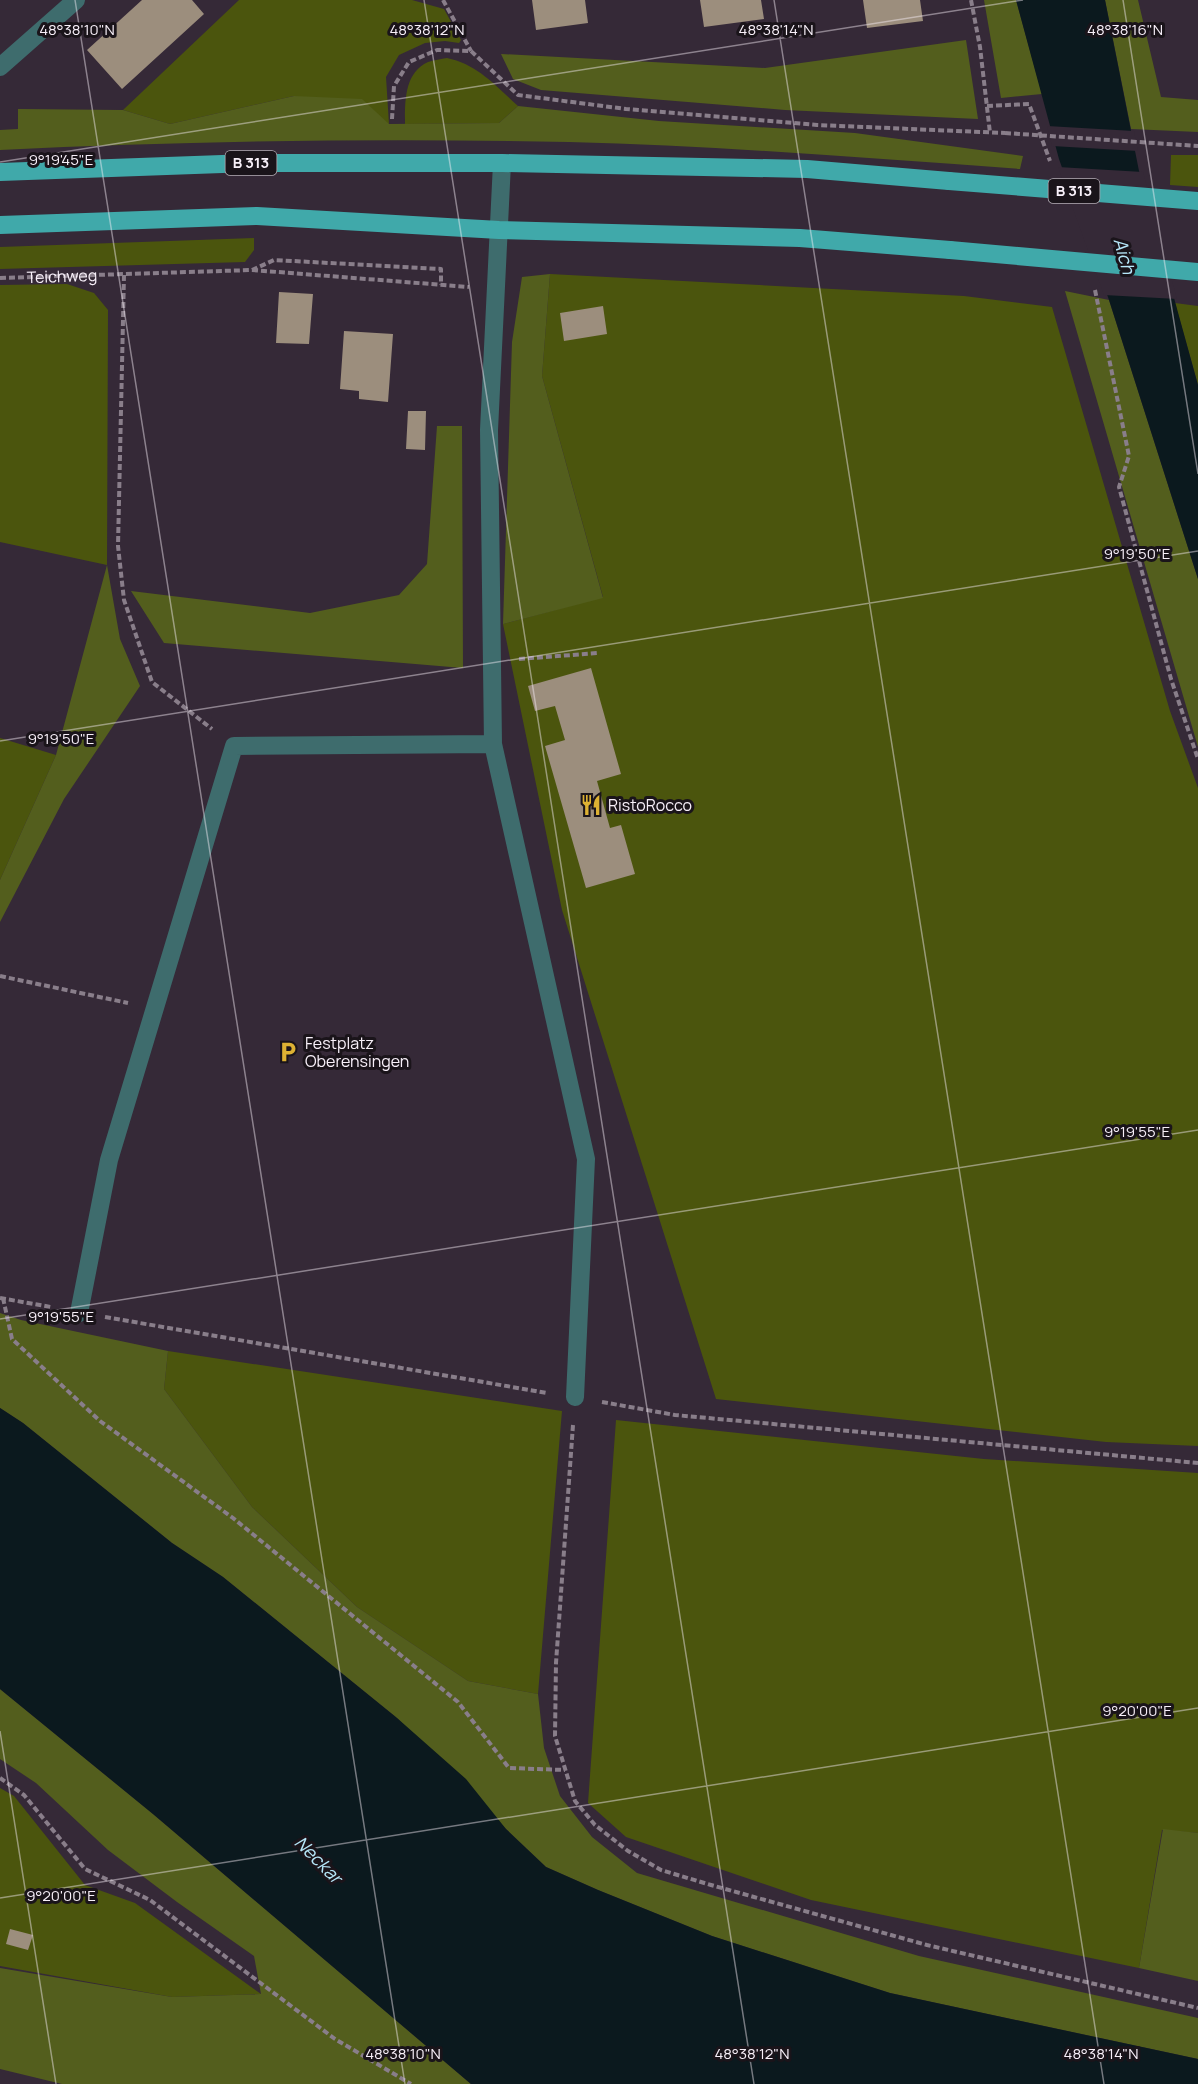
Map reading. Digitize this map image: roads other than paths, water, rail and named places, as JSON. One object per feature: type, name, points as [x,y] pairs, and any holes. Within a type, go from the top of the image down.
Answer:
[{"type":"main road","name":"B 313","points":[[0,172],[250,164],[502,163],[807,169],[1198,201]]},
{"type":"main road","points":[[0,225],[257,216],[499,230],[800,238],[1198,272]]},
{"type":"street","points":[[0,67],[76,0]]},
{"type":"street","points":[[502,163],[489,430],[493,744],[586,1159],[575,1397]]},
{"type":"street","points":[[79,1313],[108,1160],[234,746],[493,744]]},
{"type":"water","name":"Aich","points":[[1016,0],[1105,0],[1139,171],[1198,385],[1198,579],[1109,300],[1059,159]]},
{"type":"water","name":"Neckar","points":[[0,1408],[23,1423],[172,1543],[223,1577],[397,1718],[466,1779],[506,1829],[546,1867],[712,1936],[890,1993],[1198,2059],[1198,2084],[471,2084],[153,1814],[0,1689]]},
{"type":"place","name":"RistoRocco","points":[[591,805]]},
{"type":"place","name":"Festplatz Oberensingen","points":[[288,1052]]}]
